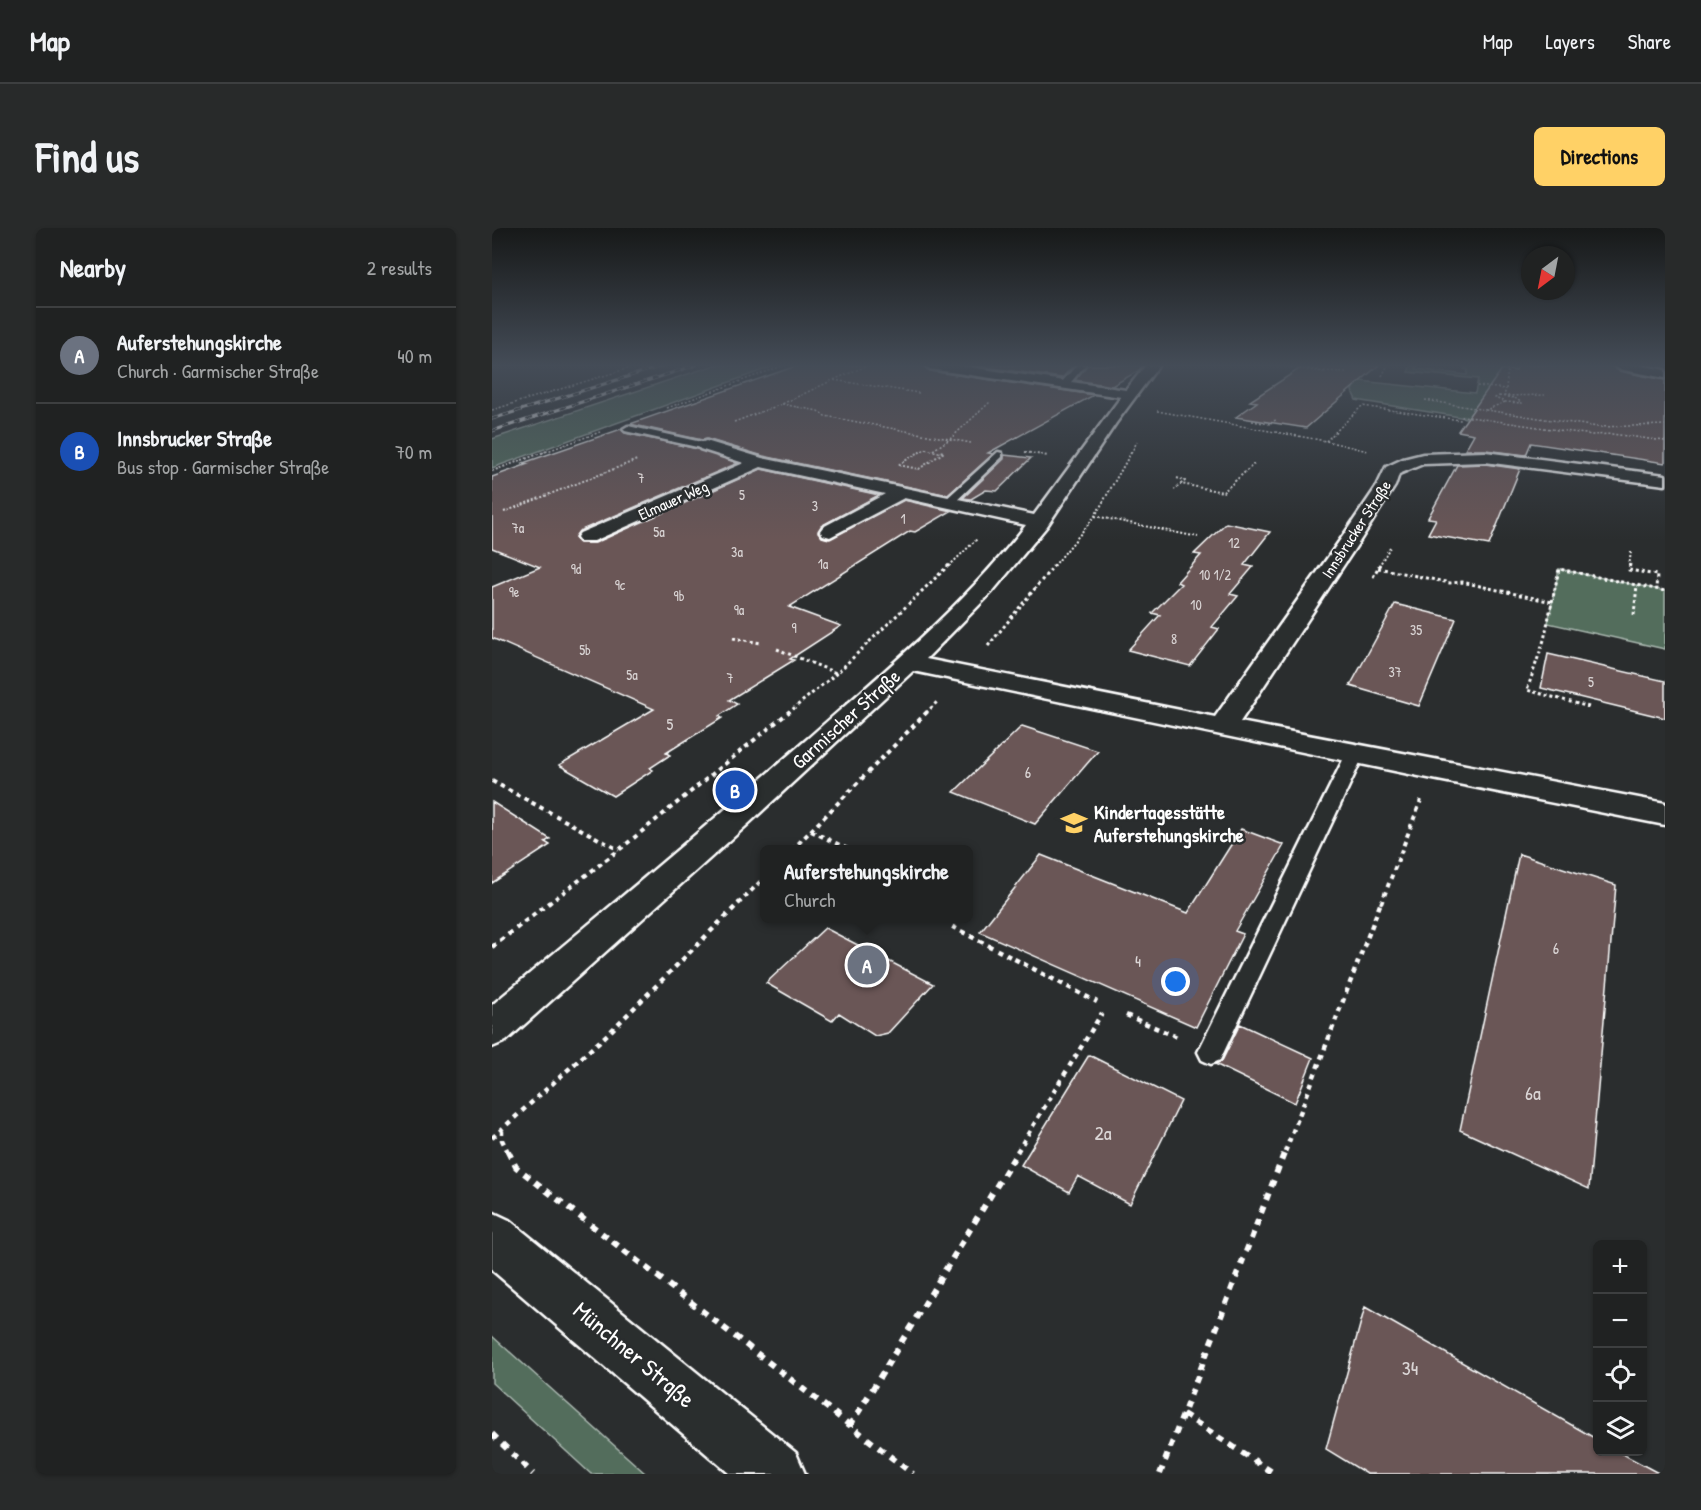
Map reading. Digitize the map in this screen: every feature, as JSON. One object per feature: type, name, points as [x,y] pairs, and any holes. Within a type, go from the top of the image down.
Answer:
[{"type":"street","name":"Garmischer Straße","points":[[492,1029],[741,814],[909,663],[985,586],[1040,522],[1108,423]]},
{"type":"street","points":[[706,446],[759,462],[1040,522]]},
{"type":"street","name":"Innsbrucker Straße","points":[[1223,726],[1352,539],[1386,486],[1392,471],[1409,462],[1444,456],[1485,457],[1665,480]]},
{"type":"street","name":"Elmauer Weg","points":[[587,537],[759,462]]},
{"type":"street","points":[[830,531],[902,492]]},
{"type":"street","points":[[909,663],[1433,770],[1665,814]]},
{"type":"street","name":"Münchner Straße","points":[[492,1237],[775,1474]]},
{"type":"lane","points":[[628,429],[706,446]]},
{"type":"lane","points":[[949,502],[998,455]]},
{"type":"lane","points":[[1211,1052],[1355,754]]},
{"type":"path","points":[[864,423],[972,443]]},
{"type":"path","points":[[933,450],[944,452],[919,469],[898,465],[925,449],[933,450],[950,439],[967,423]]},
{"type":"path","points":[[1228,423],[1326,441],[1409,462]]},
{"type":"path","points":[[1263,429],[1272,423]]},
{"type":"path","points":[[1326,441],[1344,423]]},
{"type":"path","points":[[1512,423],[1592,435],[1612,434],[1665,441]]},
{"type":"path","points":[[1568,423],[1592,427],[1642,428],[1665,425]]},
{"type":"path","points":[[504,512],[685,441]]},
{"type":"path","points":[[492,947],[619,850],[837,673],[1003,514],[1051,457],[1017,451]]},
{"type":"path","points":[[1181,484],[1222,492],[1255,463]]},
{"type":"path","points":[[1174,490],[1185,481],[1177,478]]},
{"type":"path","points":[[1095,516],[1198,537]]},
{"type":"path","points":[[1373,577],[1390,547]]},
{"type":"path","points":[[1631,552],[1629,570],[1657,575],[1656,589]]},
{"type":"path","points":[[1378,568],[1450,583],[1462,582],[1552,602]]},
{"type":"path","points":[[1589,707],[1527,690],[1544,640],[1559,569],[1665,591]]},
{"type":"path","points":[[1634,615],[1637,585]]},
{"type":"path","points":[[734,638],[761,643]]},
{"type":"path","points":[[777,649],[837,673]]},
{"type":"path","points":[[1160,1474],[1433,770]]},
{"type":"path","points":[[492,781],[619,850]]},
{"type":"path","points":[[811,831],[841,845]]},
{"type":"path","points":[[492,1138],[610,1032],[760,882]]},
{"type":"path","points":[[952,923],[951,926],[1098,1002]]},
{"type":"path","points":[[850,1426],[1102,1013]]},
{"type":"path","points":[[1126,1015],[1211,1052]]},
{"type":"path","points":[[502,1129],[502,1140],[516,1167],[913,1474]]},
{"type":"path","points":[[1183,1414],[1275,1474]]},
{"type":"path","points":[[492,1434],[533,1474]]},
{"type":"green space","points":[[540,423],[616,423],[492,468],[492,439]]},
{"type":"green space","points":[[1498,423],[1620,423],[1601,440]]},
{"type":"green space","points":[[1559,569],[1665,591],[1665,649],[1548,623]]},
{"type":"green space","points":[[492,1336],[646,1474],[591,1474],[492,1383]]},
{"type":"building","points":[[1043,423],[988,453],[993,454],[948,495],[763,456],[707,439],[702,440],[630,424]]},
{"type":"building","points":[[1275,423],[1312,423],[1306,428]]},
{"type":"building","points":[[1464,423],[1665,423],[1665,463],[1531,443],[1526,455],[1465,450],[1474,434],[1458,431]]},
{"type":"building","points":[[621,429],[625,433],[698,449],[738,463],[579,531],[575,537],[580,543],[595,543],[761,469],[879,495],[821,526],[818,532],[822,537],[829,539],[904,500],[951,511],[915,532],[910,531],[789,607],[841,626],[790,659],[794,660],[729,700],[737,704],[719,716],[722,718],[666,753],[670,755],[650,768],[653,770],[613,796],[559,765],[654,709],[492,638],[492,587],[540,567],[492,548],[492,477],[528,464],[523,463]]},
{"type":"building","points":[[1004,455],[1031,458],[997,491],[986,490],[971,499],[963,498],[1004,459]]},
{"type":"building","points":[[1485,464],[1520,469],[1489,545],[1428,534],[1436,519],[1428,518],[1457,465]]},
{"type":"building","points":[[1226,523],[1270,532],[1244,565],[1253,567],[1230,594],[1238,596],[1212,627],[1219,629],[1190,666],[1128,650],[1160,615],[1152,613],[1181,584],[1177,582],[1201,555],[1194,554]]},
{"type":"building","points":[[1395,604],[1456,619],[1419,706],[1350,686]]},
{"type":"building","points":[[1548,654],[1665,681],[1665,718],[1541,688]]},
{"type":"building","points":[[1022,726],[1098,751],[1035,824],[954,792]]},
{"type":"building","points":[[492,802],[550,839],[545,842],[550,845],[492,883]]},
{"type":"building","points":[[1241,829],[1284,845],[1235,931],[1243,934],[1196,1027],[980,932],[1041,855],[1188,913]]},
{"type":"building","points":[[1519,854],[1616,885],[1589,1189],[1460,1130]]},
{"type":"building","points":[[825,928],[933,984],[888,1033],[875,1036],[839,1013],[832,1021],[766,983]]},
{"type":"building","points":[[1240,1024],[1313,1058],[1295,1103],[1215,1064],[1222,1061]]},
{"type":"building","points":[[1089,1055],[1181,1101],[1130,1204],[1078,1176],[1069,1192],[1021,1165]]},
{"type":"building","points":[[1365,1307],[1593,1437],[1593,1456],[1626,1456],[1660,1474],[1367,1474],[1326,1449]]},
{"type":"railway","points":[[492,431],[516,423]]},
{"type":"place","name":"Innsbrucker Straße","points":[[735,790]]},
{"type":"place","name":"Kindertagesstätte Auferstehungskirche","points":[[1074,823]]},
{"type":"place","name":"Auferstehungskirche","points":[[867,965]]}]
